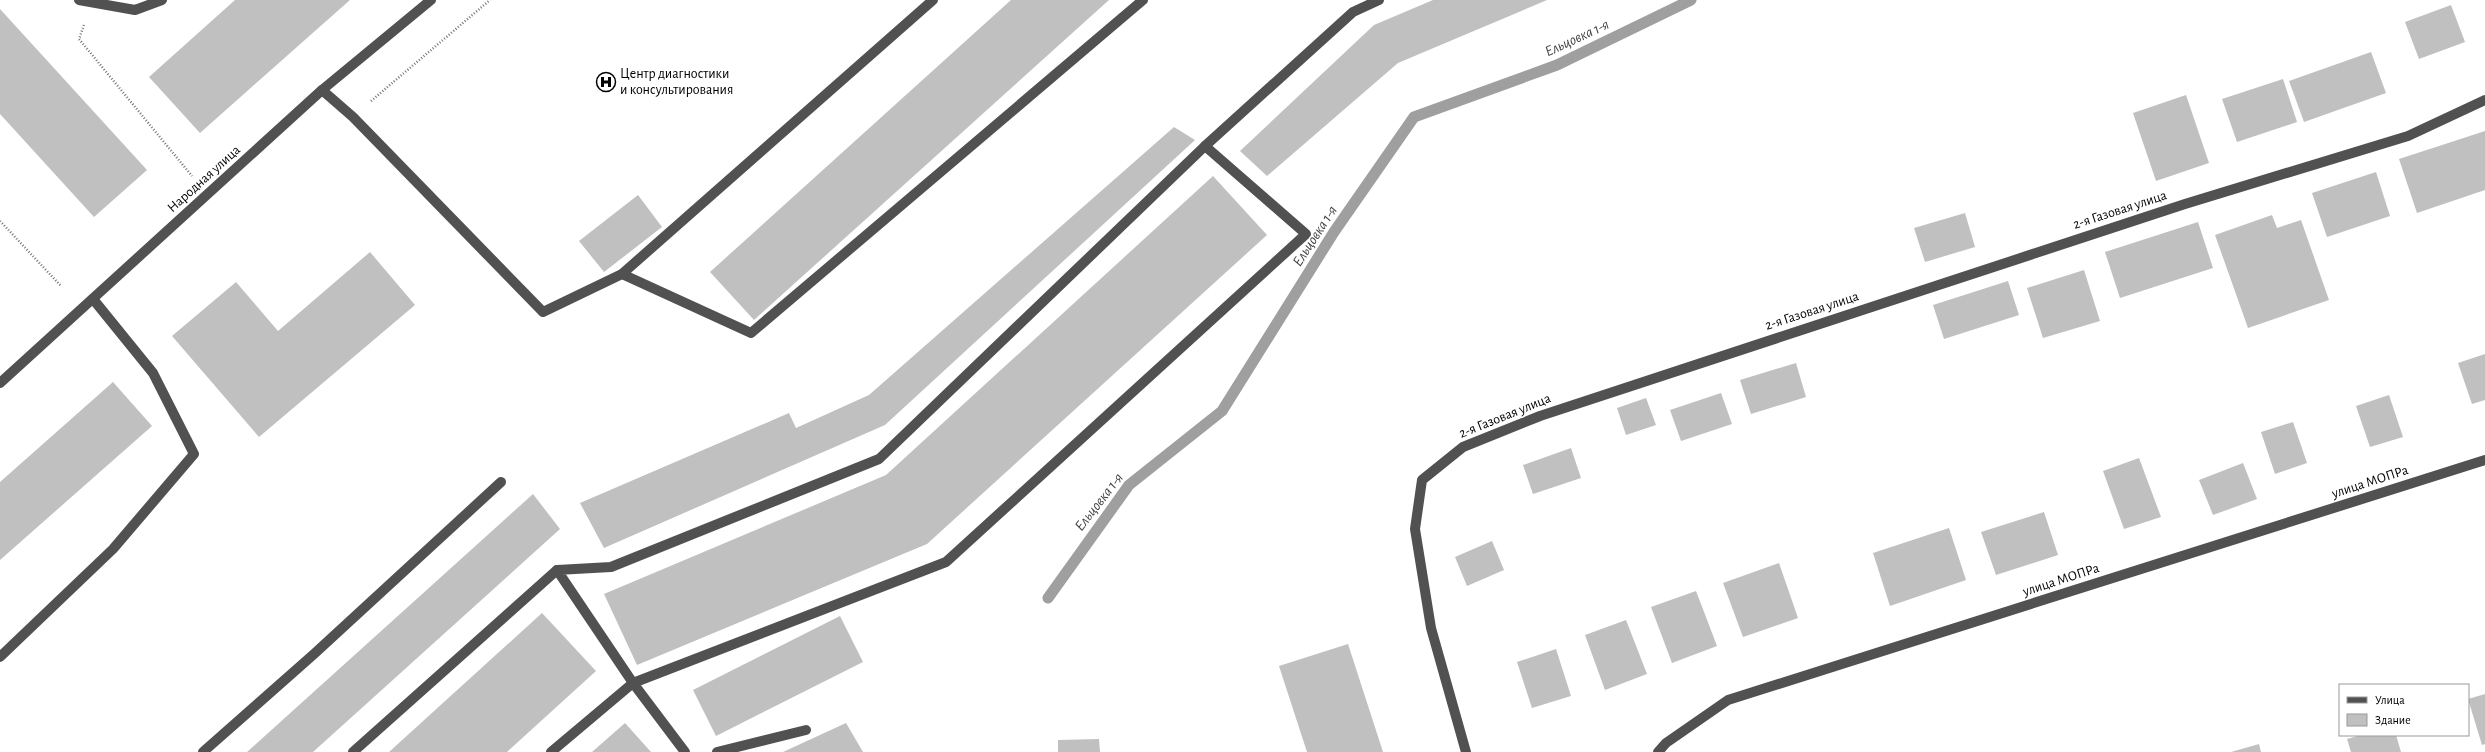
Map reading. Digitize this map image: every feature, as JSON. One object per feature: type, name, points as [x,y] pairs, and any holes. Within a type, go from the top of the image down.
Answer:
[{"type":"street","points":[[79,0],[92,4],[135,10],[162,0]]},
{"type":"street","name":"Народная улица","points":[[0,383],[322,90],[431,0]]},
{"type":"street","points":[[322,90],[353,117],[543,312],[622,274],[932,0]]},
{"type":"street","points":[[622,274],[751,333],[1143,0]]},
{"type":"street","points":[[353,752],[557,570],[611,567],[879,459],[1205,146],[1353,12],[1379,0]]},
{"type":"street","name":"2-я Газовая улица","points":[[1466,752],[1431,628],[1415,529],[1422,480],[1463,447],[1540,416],[2116,226],[2408,136],[2485,100]]},
{"type":"street","points":[[551,752],[633,683],[946,562],[1306,234],[1205,146]]},
{"type":"street","points":[[0,657],[113,549],[194,454],[153,373],[93,299]]},
{"type":"street","name":"улица МОПРа","points":[[1658,752],[1666,743],[1728,700],[2485,460]]},
{"type":"street","points":[[203,752],[314,654],[501,482]]},
{"type":"street","points":[[557,570],[633,683],[685,752]]},
{"type":"street","points":[[717,752],[806,730]]},
{"type":"path","points":[[353,117],[490,0]]},
{"type":"path","points":[[92,4],[79,40],[193,176]]},
{"type":"path","points":[[0,221],[61,286]]},
{"type":"building","points":[[235,0],[350,0],[200,133],[149,77]]},
{"type":"building","points":[[1011,0],[1109,0],[754,320],[710,272]]},
{"type":"building","points":[[1433,0],[1547,0],[1398,63],[1267,176],[1240,151],[1374,25]]},
{"type":"building","points":[[2451,5],[2465,42],[2419,59],[2405,22]]},
{"type":"building","points":[[0,9],[147,170],[94,217],[0,114]]},
{"type":"building","points":[[2371,52],[2386,93],[2304,122],[2289,81]]},
{"type":"building","points":[[2283,79],[2297,122],[2237,142],[2222,99]]},
{"type":"building","points":[[2186,95],[2209,163],[2156,181],[2133,113]]},
{"type":"building","points":[[1174,127],[1195,140],[885,425],[604,548],[580,503],[789,413],[796,428],[869,395]]},
{"type":"building","points":[[2485,131],[2485,190],[2417,213],[2399,159]]},
{"type":"building","points":[[2376,172],[2390,216],[2327,237],[2312,193]]},
{"type":"building","points":[[1213,176],[1267,235],[927,544],[637,665],[604,594],[886,475]]},
{"type":"building","points":[[638,195],[662,227],[604,272],[579,241]]},
{"type":"building","points":[[1965,213],[1975,247],[1925,262],[1914,228]]},
{"type":"building","points":[[2272,215],[2277,228],[2301,220],[2329,300],[2248,328],[2215,235]]},
{"type":"building","points":[[2198,222],[2213,268],[2120,298],[2105,252]]},
{"type":"building","points":[[370,252],[415,305],[259,437],[172,336],[236,282],[278,331]]},
{"type":"building","points":[[2084,270],[2100,321],[2043,338],[2027,288]]},
{"type":"building","points":[[2008,281],[2019,315],[1944,339],[1933,305]]},
{"type":"building","points":[[2485,354],[2485,400],[2472,404],[2458,363]]},
{"type":"building","points":[[1796,363],[1806,397],[1751,414],[1740,380]]},
{"type":"building","points":[[113,382],[152,426],[0,560],[0,482]]},
{"type":"building","points":[[1721,393],[1732,424],[1681,441],[1670,410]]},
{"type":"building","points":[[2389,395],[2403,437],[2370,447],[2356,406]]},
{"type":"building","points":[[1646,398],[1656,425],[1626,435],[1617,408]]},
{"type":"building","points":[[2293,422],[2307,463],[2275,474],[2261,432]]},
{"type":"building","points":[[1571,448],[1581,478],[1533,494],[1523,465]]},
{"type":"building","points":[[2139,458],[2161,517],[2124,529],[2103,471]]},
{"type":"building","points":[[2243,463],[2257,499],[2213,515],[2199,480]]},
{"type":"building","points":[[533,494],[560,529],[313,752],[247,752]]},
{"type":"building","points":[[2044,512],[2058,555],[1996,575],[1981,532]]},
{"type":"building","points":[[1949,528],[1966,580],[1890,606],[1873,553]]},
{"type":"building","points":[[1492,541],[1504,570],[1467,586],[1455,557]]},
{"type":"building","points":[[1779,563],[1798,618],[1743,637],[1723,583]]},
{"type":"building","points":[[1696,591],[1717,646],[1672,663],[1651,607]]},
{"type":"building","points":[[542,613],[596,671],[507,752],[389,752]]},
{"type":"building","points":[[840,616],[863,662],[716,736],[693,690]]},
{"type":"building","points":[[1626,620],[1647,674],[1605,690],[1585,635]]},
{"type":"building","points":[[1348,644],[1383,752],[1307,752],[1279,666]]},
{"type":"building","points":[[1556,649],[1571,696],[1532,708],[1517,662]]},
{"type":"building","points":[[2485,694],[2485,744],[2482,745],[2469,702],[2469,699]]},
{"type":"building","points":[[625,723],[651,752],[592,752]]},
{"type":"building","points":[[846,723],[863,752],[783,752]]},
{"type":"building","points":[[2358,736],[2396,736],[2401,752],[2351,752],[2347,739]]},
{"type":"building","points":[[1099,739],[1100,752],[1058,752],[1058,740]]},
{"type":"building","points":[[2259,744],[2261,752],[2231,752]]},
{"type":"waterway","name":"Ельцовка 1-я","points":[[1048,598],[1129,485],[1222,411],[1334,232],[1414,117],[1557,65],[1691,0]]},
{"type":"place","name":"Центр диагностики и консультирования","points":[[606,82]]}]
